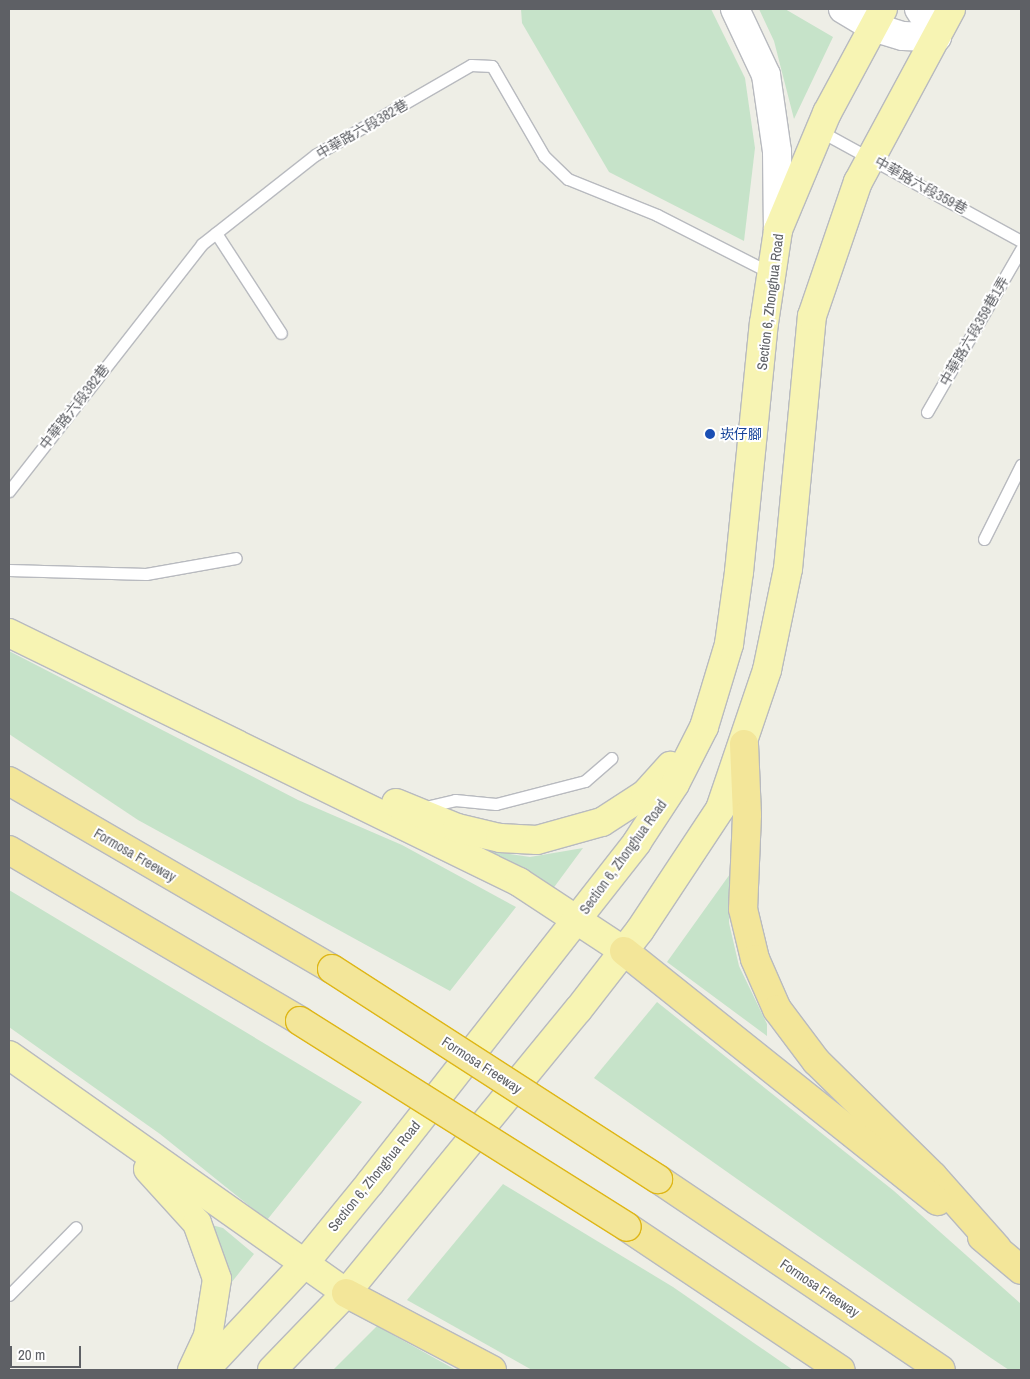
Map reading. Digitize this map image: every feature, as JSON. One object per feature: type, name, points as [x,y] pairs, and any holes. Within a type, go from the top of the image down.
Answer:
[{"type":"highway","points":[[744,744],[748,815],[743,908],[755,959],[777,1008],[816,1061],[933,1176],[997,1248]]},
{"type":"highway","name":"Formosa Freeway","points":[[9,781],[332,969],[658,1179],[941,1370]]},
{"type":"highway","points":[[9,850],[300,1021],[627,1227],[841,1370]]},
{"type":"highway","points":[[624,951],[997,1248],[1021,1270]]},
{"type":"highway","points":[[346,1293],[492,1370]]},
{"type":"main road","points":[[272,1370],[346,1293],[624,951],[720,809],[744,744],[767,670],[788,569],[812,316],[844,214],[871,156],[951,9]]},
{"type":"main road","name":"Section 6, Zhonghua Road","points":[[204,1370],[303,1265],[577,919],[642,834],[704,727],[731,626],[778,230],[820,131],[878,18]]},
{"type":"main road","points":[[9,633],[519,882],[624,951]]},
{"type":"main road","points":[[310,779],[500,838],[537,840],[569,834],[602,822],[645,794],[704,727]]},
{"type":"main road","points":[[9,1055],[303,1265],[346,1293]]},
{"type":"main road","points":[[44,1080],[155,1175],[197,1223],[217,1279],[208,1336],[192,1370]]},
{"type":"street","points":[[735,9],[766,75],[777,151],[778,230]]},
{"type":"street","points":[[843,9],[878,18],[903,36],[937,37]]},
{"type":"street","points":[[920,9],[937,37]]},
{"type":"lane","name":"中華路六段382巷","points":[[9,491],[202,244],[315,155],[482,62],[492,66],[544,156],[568,179],[657,215],[772,274]]},
{"type":"lane","name":"中華路六段359巷","points":[[820,131],[871,156],[1021,241]]},
{"type":"lane","points":[[216,233],[281,333]]},
{"type":"lane","name":"中華路六段359巷1弄","points":[[927,412],[1021,249]]},
{"type":"lane","points":[[984,539],[1021,465]]},
{"type":"lane","points":[[9,570],[146,574],[236,558]]},
{"type":"lane","points":[[412,810],[455,800],[496,804],[585,781],[611,758]]},
{"type":"lane","points":[[9,1295],[76,1227]]},
{"type":"green space","points":[[521,9],[711,9],[745,78],[755,148],[744,241],[609,172],[522,23]]},
{"type":"green space","points":[[759,9],[785,9],[833,37],[794,119],[774,41]]},
{"type":"green space","points":[[9,651],[298,800],[402,845],[516,907],[450,991],[138,820],[9,734]]},
{"type":"green space","points":[[583,848],[552,890],[474,849],[530,857]]},
{"type":"green space","points":[[730,874],[729,923],[739,966],[767,1024],[767,1036],[667,962]]},
{"type":"green space","points":[[9,890],[362,1102],[267,1220],[160,1134],[9,1027]]},
{"type":"green space","points":[[657,1002],[894,1191],[1021,1304],[1021,1370],[1009,1370],[991,1358],[594,1078]]},
{"type":"green space","points":[[503,1184],[673,1287],[793,1370],[532,1370],[407,1300]]},
{"type":"green space","points":[[208,1224],[223,1228],[254,1254],[224,1292]]},
{"type":"green space","points":[[377,1326],[456,1370],[333,1370]]},
{"type":"place","name":"崁仔腳","points":[[710,434]]}]
